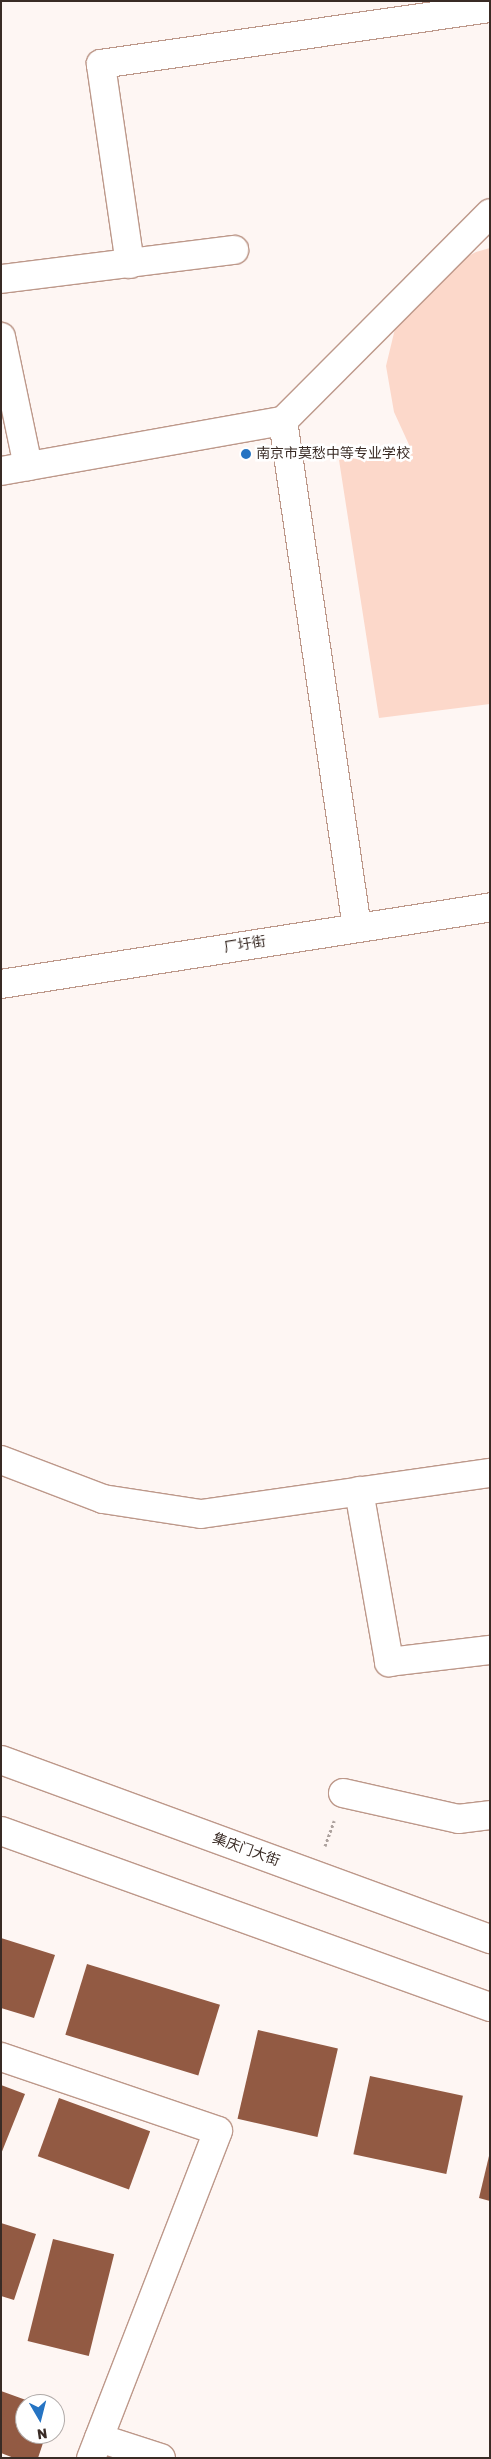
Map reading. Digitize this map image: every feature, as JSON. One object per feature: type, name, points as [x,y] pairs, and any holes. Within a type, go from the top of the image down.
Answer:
[{"type":"main road","points":[[130,264],[101,64],[490,8]]},
{"type":"main road","points":[[1,470],[282,421],[490,213]]},
{"type":"main road","points":[[1,280],[234,250]]},
{"type":"main road","points":[[1,337],[28,466]]},
{"type":"main road","points":[[282,421],[357,928]]},
{"type":"main road","name":"厂圩街","points":[[1,984],[490,907]]},
{"type":"main road","points":[[1,1460],[103,1499],[201,1514],[490,1473]]},
{"type":"main road","points":[[359,1491],[389,1662],[490,1650]]},
{"type":"main road","name":"集庆门大街","points":[[1,1760],[490,1939]]},
{"type":"main road","points":[[343,1793],[458,1819],[490,1815]]},
{"type":"main road","points":[[1,1830],[490,2007]]},
{"type":"main road","points":[[1,2057],[218,2131],[95,2448],[161,2458]]},
{"type":"path","points":[[316,1875],[343,1793]]},
{"type":"shaded area","points":[[490,248],[490,704],[379,718],[339,460],[411,449],[394,412],[386,366],[400,308],[428,277],[476,252]]},
{"type":"building","points":[[1,1938],[55,1955],[34,2018],[1,2008]]},
{"type":"building","points":[[87,1964],[220,2005],[198,2075],[65,2035]]},
{"type":"building","points":[[258,2030],[338,2048],[317,2137],[238,2119]]},
{"type":"building","points":[[370,2076],[463,2096],[446,2174],[353,2154]]},
{"type":"building","points":[[1,2085],[25,2094],[1,2154]]},
{"type":"building","points":[[59,2098],[150,2131],[129,2189],[38,2156]]},
{"type":"building","points":[[490,2156],[490,2201],[479,2198]]},
{"type":"building","points":[[1,2223],[36,2234],[14,2300],[1,2296]]},
{"type":"building","points":[[53,2239],[114,2254],[89,2356],[28,2341]]},
{"type":"building","points":[[1,2391],[15,2396],[15,2444],[43,2444],[38,2458],[14,2458],[1,2453]]},
{"type":"place","name":"南京市莫愁中等专业学校","points":[[246,454]]}]
